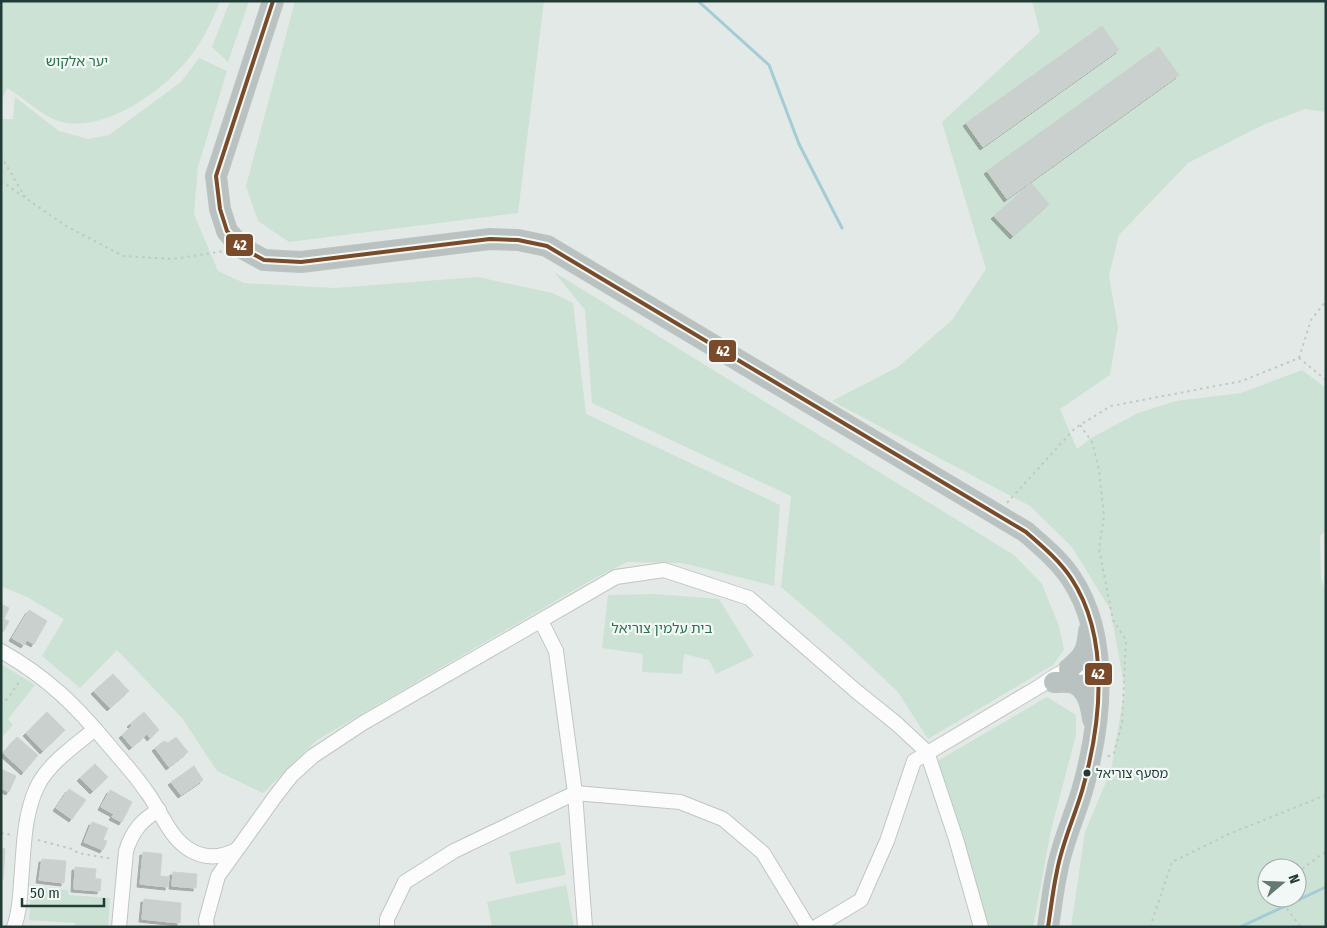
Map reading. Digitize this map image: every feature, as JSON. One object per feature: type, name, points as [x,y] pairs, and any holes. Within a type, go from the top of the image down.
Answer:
[{"type":"highway","points":[[273,1],[216,176],[220,209],[227,230],[242,248],[264,260],[301,262],[490,239],[518,240],[548,246],[1026,532],[1050,552],[1071,578],[1087,609],[1100,685],[1090,758],[1082,791],[1057,870],[1048,927]]},
{"type":"highway","points":[[1069,669],[1081,659],[1087,648],[1090,621]]},
{"type":"highway","points":[[1047,684],[1074,683],[1086,694],[1091,706],[1094,733]]},
{"type":"street","points":[[207,927],[206,920],[218,876],[287,782],[313,756],[362,723],[616,577],[664,570],[749,598],[897,724],[927,752],[956,839],[981,927]]},
{"type":"street","points":[[541,621],[556,651],[576,793],[585,927]]},
{"type":"street","points":[[1,651],[28,668],[73,704],[146,791],[181,843],[192,851],[206,856],[216,857],[236,850]]},
{"type":"street","points":[[1047,684],[1055,675],[1069,669],[1098,667]]},
{"type":"street","points":[[816,927],[862,900],[887,841],[914,760],[1047,684],[1098,667]]},
{"type":"street","points":[[14,927],[19,908],[27,818],[39,784],[60,759],[95,729]]},
{"type":"street","points":[[387,927],[387,919],[405,882],[454,851],[576,793],[680,802],[723,819],[763,853],[808,927]]},
{"type":"street","points":[[119,927],[126,851],[134,831],[146,818],[158,810]]},
{"type":"path","points":[[1,156],[26,199]]},
{"type":"path","points":[[1,181],[66,226],[123,256],[173,259],[242,248]]},
{"type":"path","points":[[1299,358],[1311,320],[1326,301]]},
{"type":"path","points":[[996,515],[1076,428],[1111,406],[1242,381],[1299,358]]},
{"type":"path","points":[[1299,358],[1326,380]]},
{"type":"path","points":[[1080,425],[1092,442],[1099,470],[1104,516],[1099,549],[1114,620],[1126,640],[1122,723],[1114,752],[1103,759],[1090,758]]},
{"type":"path","points":[[1,705],[8,698],[28,668]]},
{"type":"path","points":[[1150,927],[1172,862],[1229,834],[1326,795]]},
{"type":"path","points":[[1,833],[72,849],[78,853],[125,861]]},
{"type":"path","points":[[1307,865],[1326,851]]},
{"type":"path","points":[[1286,908],[1301,927]]},
{"type":"green space","name":"יער אלקוש","points":[[1,1],[220,1],[199,45],[178,71],[149,95],[115,115],[97,121],[79,123],[55,120],[7,88],[1,101]]},
{"type":"green space","points":[[230,1],[249,1],[228,62],[212,47]]},
{"type":"green space","points":[[295,1],[544,1],[518,213],[289,242],[258,221],[246,186]]},
{"type":"green space","points":[[1032,1],[1326,1],[1326,112],[1305,109],[1265,124],[1188,163],[1119,235],[1109,276],[1118,327],[1110,375],[1060,409],[1077,449],[1091,438],[1138,413],[1176,401],[1241,393],[1302,370],[1326,388],[1326,531],[1320,536],[1321,578],[1326,593],[1326,927],[1071,927],[1085,832],[1111,770],[1125,689],[1110,609],[1072,547],[1030,506],[832,401],[898,367],[952,320],[986,269],[942,122],[1040,32]]},
{"type":"green space","points":[[199,58],[227,71],[198,167],[194,214],[218,271],[244,283],[335,288],[478,277],[552,293],[573,303],[586,414],[780,505],[774,586],[682,563],[627,562],[595,578],[317,740],[263,793],[217,771],[182,718],[117,650],[80,688],[42,656],[64,619],[29,598],[1,586],[1,119],[13,119],[15,97],[59,131],[88,139],[109,135],[181,82]]},
{"type":"green space","points":[[554,272],[1014,555],[1042,584],[1059,626],[1064,650],[1053,665],[928,739],[898,692],[845,642],[781,587],[791,496],[592,403],[585,310]]},
{"type":"green space","name":"בית עלמין צוריאל","points":[[654,594],[719,599],[754,656],[716,674],[709,660],[684,654],[682,674],[642,672],[643,654],[602,648],[608,595]]},
{"type":"green space","points":[[1,664],[35,685],[8,719],[13,725],[1,738]]},
{"type":"green space","points":[[1047,697],[1076,715],[1076,735],[1051,830],[1033,927],[981,927],[980,905],[971,863],[934,763]]},
{"type":"green space","points":[[560,842],[566,875],[516,884],[509,852]]},
{"type":"green space","points":[[566,885],[574,927],[492,927],[487,902]]},
{"type":"green space","points":[[31,887],[68,890],[69,895],[110,898],[108,927],[75,927],[75,923],[29,920]]},
{"type":"building","points":[[1102,26],[1119,50],[983,147],[966,123]]},
{"type":"building","points":[[1159,47],[1179,75],[1007,199],[987,171]]},
{"type":"building","points":[[1031,183],[1049,204],[1013,236],[994,216]]},
{"type":"building","points":[[1,604],[9,608],[4,619],[9,621],[4,631],[1,630]]},
{"type":"building","points":[[29,610],[47,621],[34,644],[27,640],[24,645],[12,638]]},
{"type":"building","points":[[113,674],[129,691],[110,708],[94,691]]},
{"type":"building","points":[[47,712],[65,730],[43,751],[26,733]]},
{"type":"building","points":[[144,712],[159,730],[150,738],[147,734],[132,747],[122,735],[132,726],[130,724]]},
{"type":"building","points":[[17,737],[38,755],[24,772],[3,753]]},
{"type":"building","points":[[176,737],[188,752],[169,767],[155,748],[164,741],[168,743]]},
{"type":"building","points":[[95,764],[108,777],[93,791],[80,778]]},
{"type":"building","points":[[194,766],[203,780],[181,795],[171,782]]},
{"type":"building","points":[[1,769],[16,776],[9,792],[1,788]]},
{"type":"building","points":[[69,789],[86,800],[72,819],[56,808]]},
{"type":"building","points":[[110,790],[132,802],[122,822],[112,817],[114,814],[101,807]]},
{"type":"building","points":[[92,822],[108,828],[103,840],[107,841],[103,850],[84,842]]},
{"type":"building","points":[[1,848],[5,849],[3,880],[1,879]]},
{"type":"building","points":[[143,852],[162,854],[160,876],[169,877],[168,887],[140,884]]},
{"type":"building","points":[[42,859],[66,861],[64,883],[39,880]]},
{"type":"building","points":[[75,867],[96,869],[95,879],[101,879],[100,891],[74,889]]},
{"type":"building","points":[[173,872],[197,874],[196,888],[172,886]]},
{"type":"building","points":[[144,899],[181,903],[180,923],[142,919]]},
{"type":"waterway","points":[[698,1],[769,65],[799,144],[842,228]]},
{"type":"waterway","points":[[1240,927],[1326,887]]},
{"type":"transit line","name":"42","points":[[273,1],[216,176],[220,209],[227,231],[242,248],[264,260],[301,262],[490,239],[518,240],[547,246],[1026,532],[1061,565],[1071,578],[1084,602],[1092,627],[1097,654],[1099,682],[1094,738],[1089,765],[1059,861],[1048,927]]},
{"type":"place","name":"מסעף צוריאל","points":[[1087,773]]}]
